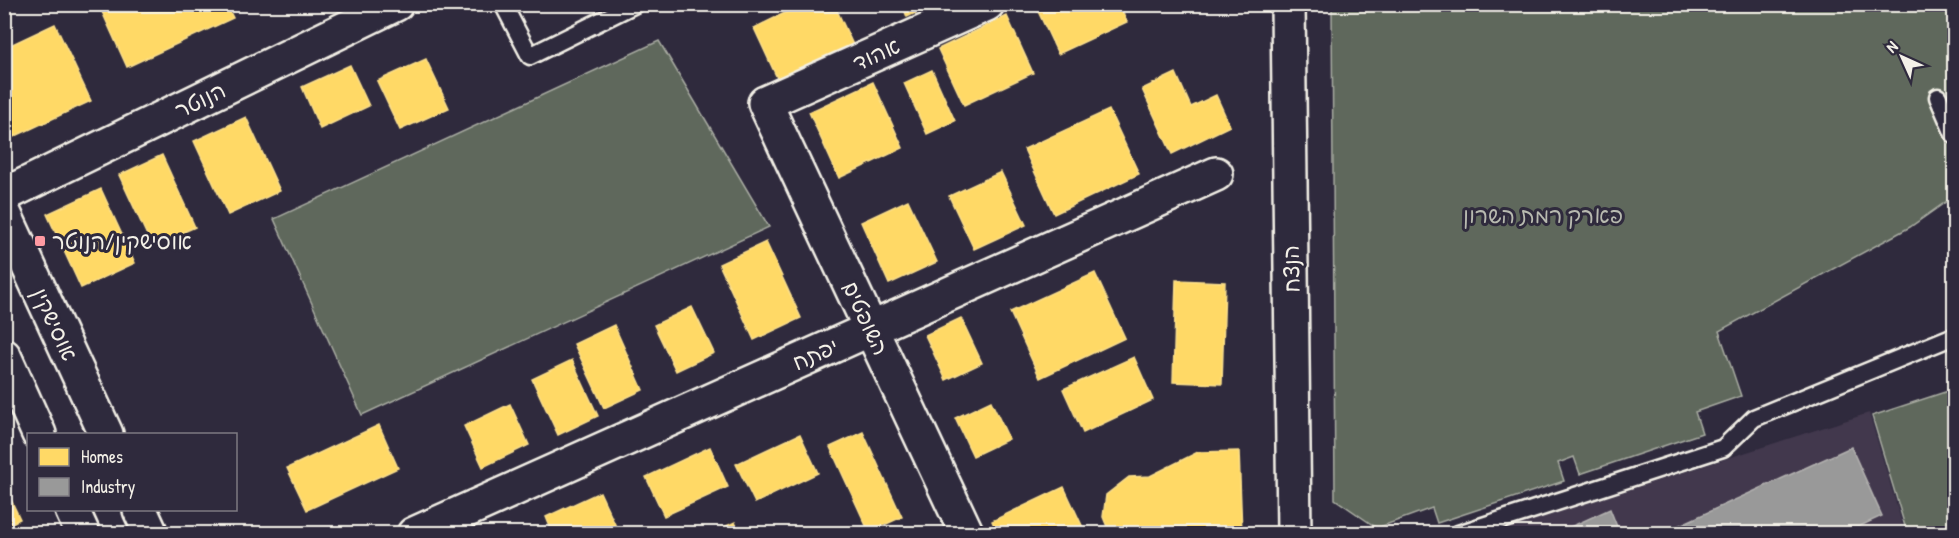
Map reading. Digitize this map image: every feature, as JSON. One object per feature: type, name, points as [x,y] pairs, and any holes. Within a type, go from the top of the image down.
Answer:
[{"type":"street","name":"הנוטר","points":[[4,195],[396,4]]},
{"type":"street","name":"אהוד","points":[[765,103],[987,4]]},
{"type":"street","name":"הנצח","points":[[1288,4],[1294,534]]},
{"type":"street","name":"השופטים","points":[[765,103],[967,534]]},
{"type":"street","name":"יפתח","points":[[414,534],[1216,174]]},
{"type":"street","name":"אוסישקין","points":[[4,213],[104,433]]},
{"type":"street","points":[[4,356],[38,433]]},
{"type":"street","points":[[72,511],[83,534]]},
{"type":"street","points":[[140,511],[151,534]]},
{"type":"lane","points":[[503,4],[530,57],[635,4]]},
{"type":"lane","points":[[1938,97],[1954,134]]},
{"type":"lane","points":[[1458,534],[1723,448],[1754,418],[1954,336]]},
{"type":"shaded area","points":[[1869,413],[1905,533],[1491,534]]},
{"type":"green space","name":"פארק רמת השרון","points":[[1332,5],[1954,5],[1954,196],[1910,227],[1719,331],[1741,396],[1695,412],[1702,433],[1580,474],[1574,457],[1558,463],[1564,481],[1437,523],[1432,508],[1377,528],[1335,499]]},
{"type":"green space","points":[[659,41],[769,227],[362,415],[274,219]]},
{"type":"green space","points":[[1954,389],[1954,533],[1907,533],[1872,416]]},
{"type":"building: Homes","points":[[226,4],[233,18],[127,67],[99,5]]},
{"type":"building: Homes","points":[[803,4],[834,4],[853,45],[778,80],[754,28]]},
{"type":"building: Homes","points":[[902,4],[934,4],[907,17]]},
{"type":"building: Homes","points":[[1047,4],[1119,4],[1127,22],[1058,54],[1037,9]]},
{"type":"building: Homes","points":[[1007,16],[1033,73],[964,105],[938,49]]},
{"type":"building: Homes","points":[[55,24],[91,101],[7,140],[4,134],[4,48]]},
{"type":"building: Homes","points":[[426,59],[449,108],[400,130],[377,81]]},
{"type":"building: Homes","points":[[350,65],[369,106],[320,129],[302,87]]},
{"type":"building: Homes","points":[[932,70],[955,121],[927,134],[904,83]]},
{"type":"building: Homes","points":[[1176,73],[1191,107],[1216,95],[1230,126],[1172,154],[1142,89]]},
{"type":"building: Homes","points":[[873,82],[903,148],[839,178],[809,112]]},
{"type":"building: Homes","points":[[1109,110],[1139,174],[1054,214],[1024,149]]},
{"type":"building: Homes","points":[[246,117],[280,191],[228,215],[194,141]]},
{"type":"building: Homes","points":[[162,155],[195,227],[152,246],[119,175]]},
{"type":"building: Homes","points":[[1001,172],[1026,225],[974,249],[949,196]]},
{"type":"building: Homes","points":[[101,189],[135,263],[81,288],[47,214]]},
{"type":"building: Homes","points":[[908,200],[937,262],[889,284],[861,222]]},
{"type":"building: Homes","points":[[766,242],[801,318],[754,340],[719,264]]},
{"type":"building: Homes","points":[[1095,273],[1125,338],[1040,378],[1010,312]]},
{"type":"building: Homes","points":[[1176,280],[1225,282],[1222,384],[1173,382]]},
{"type":"building: Homes","points":[[692,307],[714,353],[676,371],[654,325]]},
{"type":"building: Homes","points":[[961,318],[982,363],[946,380],[925,335]]},
{"type":"building: Homes","points":[[614,325],[643,390],[604,408],[574,344]]},
{"type":"building: Homes","points":[[1134,357],[1153,400],[1083,433],[1063,389]]},
{"type":"building: Homes","points":[[572,360],[598,416],[558,435],[532,379]]},
{"type":"building: Homes","points":[[991,401],[1009,439],[973,456],[955,418]]},
{"type":"building: Homes","points":[[510,404],[529,445],[483,467],[464,426]]},
{"type":"building: Homes","points":[[379,425],[398,468],[307,510],[287,468]]},
{"type":"building: Homes","points":[[863,432],[902,517],[869,532],[830,447]]},
{"type":"building: Homes","points":[[800,434],[818,473],[755,503],[736,464]]},
{"type":"building: Homes","points":[[710,447],[728,487],[664,516],[646,477]]},
{"type":"building: Homes","points":[[1239,451],[1242,534],[1110,534],[1103,517],[1106,495],[1129,477],[1150,476],[1198,452]]},
{"type":"building: Homes","points":[[4,485],[20,519],[4,527]]},
{"type":"building: Homes","points":[[1064,487],[1086,534],[998,534],[992,521]]},
{"type":"building: Homes","points":[[600,492],[618,531],[613,534],[553,534],[546,517]]},
{"type":"building: Homes","points":[[735,522],[740,534],[710,534]]},
{"type":"building: Industry","points":[[1851,447],[1882,516],[1843,534],[1660,534]]},
{"type":"building: Industry","points":[[1610,509],[1620,534],[1555,534]]},
{"type":"place","name":"אוסישקין/הנוטר","points":[[40,241]]}]
